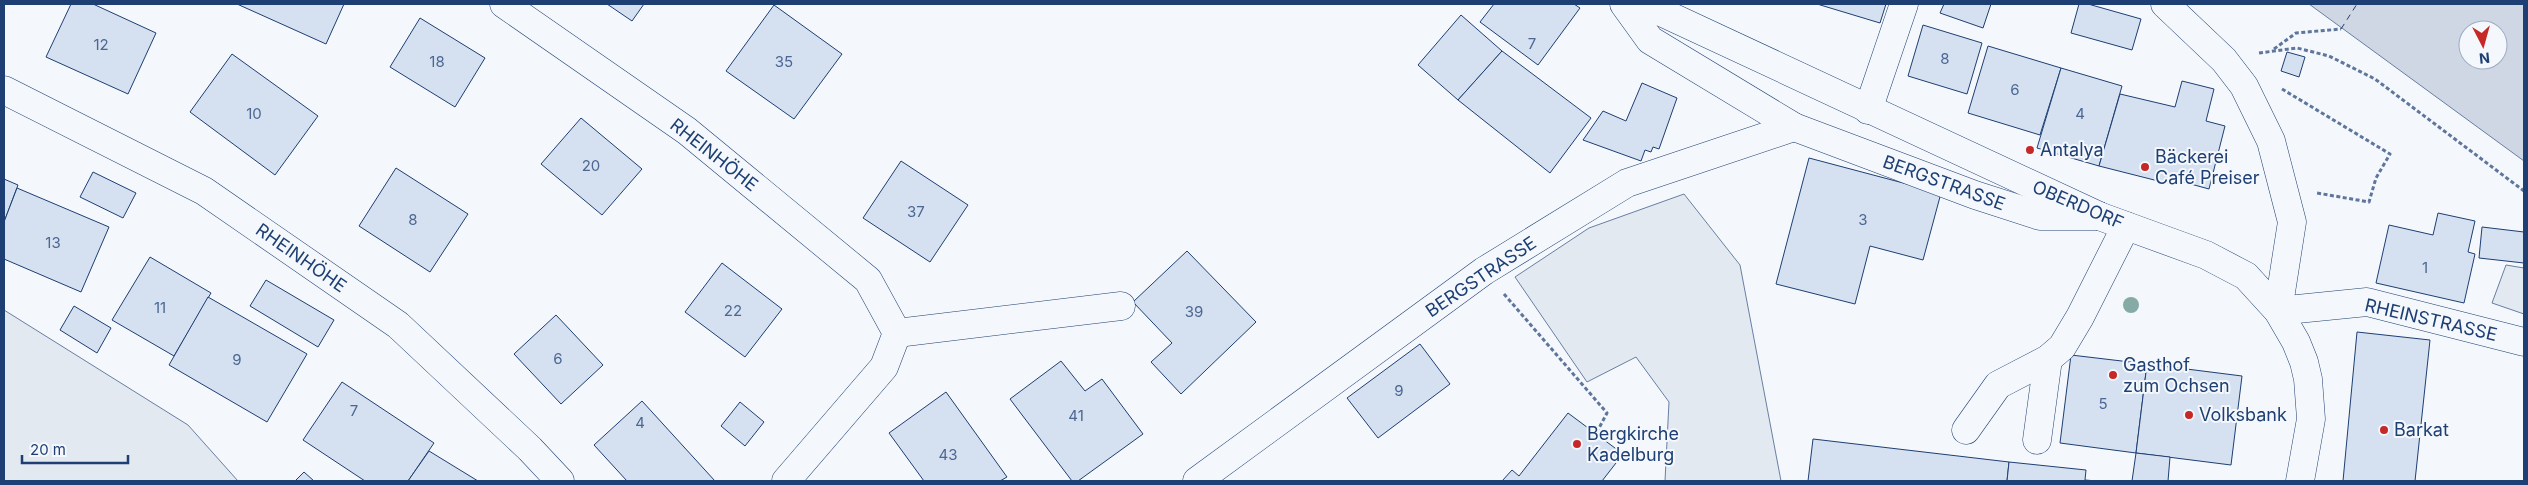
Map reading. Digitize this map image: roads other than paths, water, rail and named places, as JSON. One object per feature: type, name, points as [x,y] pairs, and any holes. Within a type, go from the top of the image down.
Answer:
[{"type":"street","name":"RHEINHÖHE","points":[[504,4],[687,131],[868,280],[897,333]]},
{"type":"street","name":"BERGSTRASSE","points":[[1624,4],[1650,40],[1794,127],[1975,195],[2040,216],[2099,216]]},
{"type":"street","name":"OBERDORF","points":[[1644,4],[2099,216],[2206,254],[2246,276],[2278,311],[2296,342],[2304,362],[2308,379],[2311,419],[2300,481]]},
{"type":"street","points":[[1868,110],[1904,4]]},
{"type":"street","points":[[2165,4],[2224,60],[2244,86],[2271,141],[2292,222],[2278,311]]},
{"type":"street","name":"RHEINHÖHE","points":[[4,90],[204,191],[398,325],[530,449],[560,481]]},
{"type":"street","name":"BERGSTRASSE","points":[[1197,481],[1484,271],[1627,184],[1794,127]]},
{"type":"street","points":[[1966,430],[1998,385],[2048,359],[2062,347],[2080,317],[2126,226]]},
{"type":"street","name":"RHEINSTRASSE","points":[[2278,311],[2367,302],[2524,342]]},
{"type":"street","points":[[786,481],[884,368],[897,333],[1121,306]]},
{"type":"street","points":[[2037,440],[2048,359]]},
{"type":"place","name":"Antalya","points":[[2030,150]]},
{"type":"place","name":"Bäckerei Café Preiser","points":[[2145,167]]},
{"type":"place","name":"Gasthof zum Ochsen","points":[[2113,375]]},
{"type":"place","name":"Volksbank","points":[[2189,415]]},
{"type":"place","name":"Barkat","points":[[2384,430]]},
{"type":"place","name":"Bergkirche Kadelburg","points":[[1577,444]]}]
